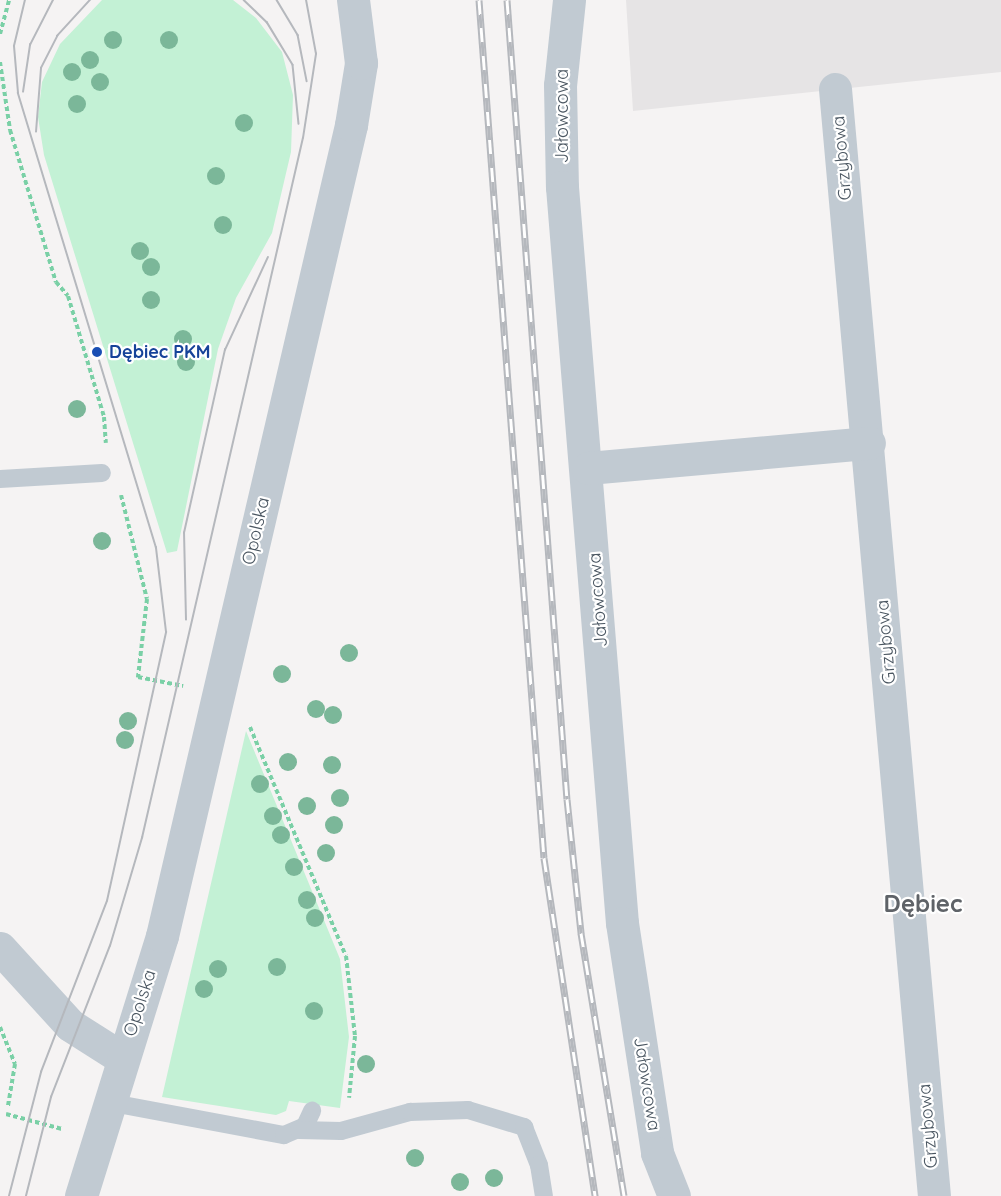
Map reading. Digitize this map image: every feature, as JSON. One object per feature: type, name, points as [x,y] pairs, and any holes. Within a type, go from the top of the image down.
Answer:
[{"type":"street","name":"Opolska","points":[[81,1196],[103,1115],[162,936],[351,125],[362,63],[353,0]]},
{"type":"street","name":"Jałowcowa","points":[[569,0],[560,85],[562,187],[588,468],[622,923],[657,1153],[674,1196]]},
{"type":"street","name":"Grzybowa","points":[[835,89],[869,443],[934,1196]]},
{"type":"street","points":[[588,468],[869,443]]},
{"type":"street","points":[[0,948],[70,1025],[122,1058]]},
{"type":"lane","points":[[0,479],[108,472]]},
{"type":"lane","points":[[103,1115],[284,1135],[299,1131],[341,1131],[410,1112],[468,1110],[524,1127],[539,1165],[544,1196]]},
{"type":"lane","points":[[299,1131],[312,1112]]},
{"type":"path","points":[[0,34],[9,0]]},
{"type":"path","points":[[0,63],[10,130],[56,282],[68,296],[108,472],[147,599],[138,677],[193,688]]},
{"type":"path","points":[[248,721],[346,956],[355,1036],[341,1131]]},
{"type":"path","points":[[0,1027],[15,1064],[8,1106]]},
{"type":"shaded area","points":[[626,0],[1001,0],[1001,72],[633,111]]},
{"type":"green space","points":[[102,0],[233,0],[256,18],[282,52],[293,95],[291,152],[272,233],[236,298],[218,349],[177,551],[167,553],[44,155],[38,117],[42,82],[60,44]]},
{"type":"green space","points":[[246,731],[340,959],[349,1037],[340,1108],[289,1101],[286,1111],[276,1115],[162,1097]]},
{"type":"tram line","points":[[9,1196],[41,1072],[107,901],[166,632],[156,548],[18,93],[14,46],[25,0]]},
{"type":"tram line","points":[[23,92],[30,45],[53,0]]},
{"type":"tram line","points":[[36,132],[41,68],[57,36],[90,0]]},
{"type":"tram line","points":[[244,0],[267,22],[293,65],[299,124]]},
{"type":"tram line","points":[[277,0],[298,35],[307,81]]},
{"type":"tram line","points":[[26,1196],[51,1097],[110,946],[142,838],[303,138],[316,54],[306,0]]},
{"type":"tram line","points":[[186,620],[184,533],[225,350],[268,257]]},
{"type":"railway","points":[[479,0],[544,858],[595,1196]]},
{"type":"railway","points":[[507,0],[567,799],[581,933],[624,1196]]},
{"type":"place","name":"Dębiec PKM","points":[[97,352]]},
{"type":"district","name":"Dębiec","points":[[923,904]]}]
